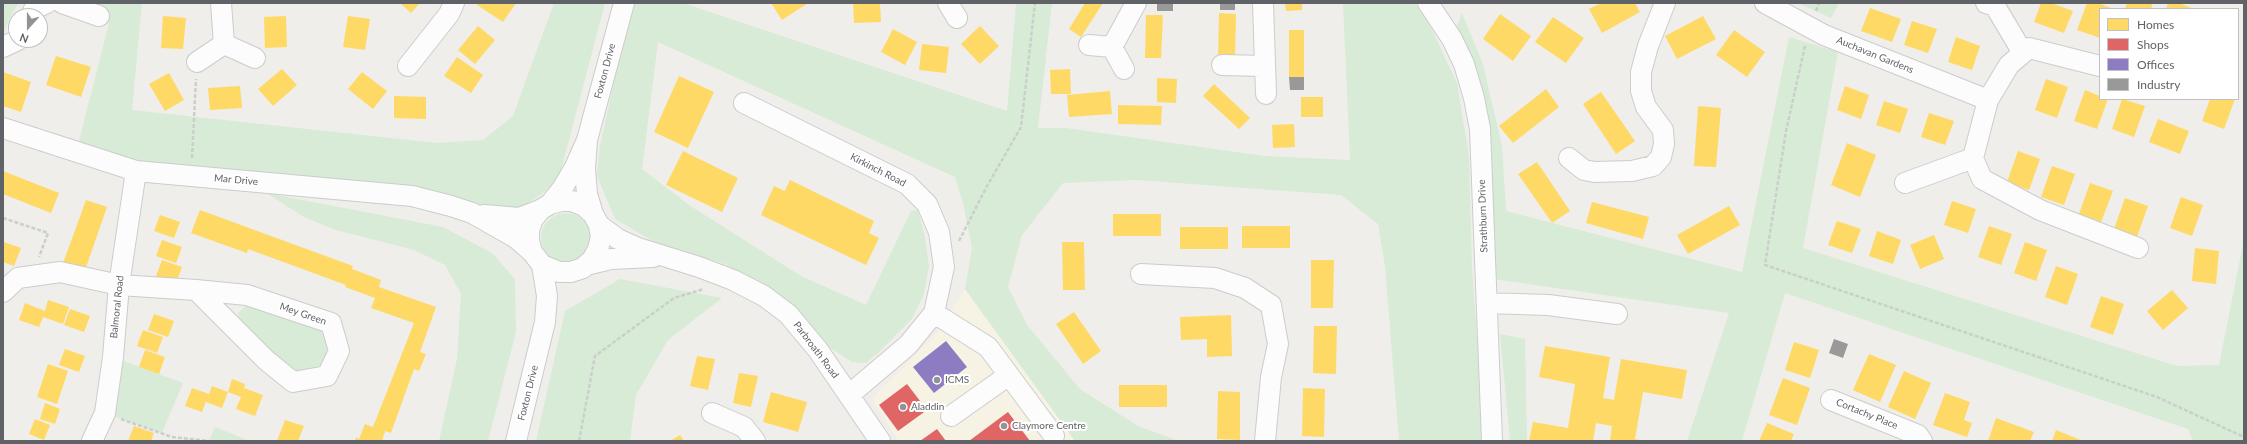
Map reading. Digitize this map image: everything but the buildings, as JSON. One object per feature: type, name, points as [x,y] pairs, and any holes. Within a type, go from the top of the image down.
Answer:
[{"type":"street","points":[[36,8],[47,3]]},
{"type":"street","points":[[62,3],[99,16]]},
{"type":"street","points":[[221,3],[224,44]]},
{"type":"street","points":[[408,66],[449,14],[454,3]]},
{"type":"street","name":"Foxton Drive","points":[[516,441],[545,322],[547,296],[537,258],[528,241],[529,230],[533,219],[562,189],[587,140],[624,3]]},
{"type":"street","points":[[1112,47],[1136,3]]},
{"type":"street","points":[[1263,3],[1266,94]]},
{"type":"street","points":[[1569,158],[1584,170],[1595,172],[1632,171],[1653,166],[1661,157],[1664,144],[1664,130],[1646,107],[1641,91],[1641,72],[1648,46],[1665,3]]},
{"type":"street","name":"Auchavan Gardens","points":[[1765,3],[1824,35],[1988,100]]},
{"type":"street","points":[[1986,3],[1995,6],[2023,53]]},
{"type":"street","name":"Strathburn Drive","points":[[1435,5],[1464,64],[1474,98],[1480,129],[1492,441]]},
{"type":"street","points":[[224,44],[255,58]]},
{"type":"street","points":[[197,62],[224,44]]},
{"type":"street","points":[[1089,45],[1112,47]]},
{"type":"street","points":[[1112,47],[1124,69]]},
{"type":"street","points":[[2099,66],[2028,48],[2009,65],[1988,100],[1973,158],[1982,179],[2040,210],[2138,248]]},
{"type":"street","points":[[1222,65],[1264,66]]},
{"type":"street","name":"Kirkinch Road","points":[[744,103],[907,184],[927,204],[939,232],[944,267],[934,313],[908,345],[849,395]]},
{"type":"street","name":"Mar Drive","points":[[3,128],[136,171],[412,196],[472,213],[516,238],[537,258]]},
{"type":"street","name":"Foxton Drive","points":[[545,322],[579,268],[598,250],[601,237],[587,188],[587,140]]},
{"type":"street","points":[[1905,183],[1973,158]]},
{"type":"street","name":"Balmoral Road","points":[[92,441],[105,414],[119,285],[136,171]]},
{"type":"street","points":[[545,207],[561,201],[572,201],[584,206],[596,220]]},
{"type":"street","name":"Mar Drive","points":[[472,213],[519,218],[545,207]]},
{"type":"street","name":"Parbroath Road","points":[[596,220],[618,239],[638,248],[699,266],[733,280],[764,296],[788,314],[811,340],[880,441]]},
{"type":"street","name":"Parbroath Road","points":[[579,268],[611,259],[665,257]]},
{"type":"street","points":[[537,258],[558,272],[579,268]]},
{"type":"street","name":"Mey Green","points":[[3,292],[18,278],[60,272],[119,285],[196,290],[247,295],[331,323],[339,351],[327,376],[293,382],[266,360],[196,290]]},
{"type":"street","points":[[1141,274],[1215,278],[1245,288],[1270,305],[1278,344],[1271,377],[1265,441]]},
{"type":"street","points":[[1487,303],[1548,305],[1617,314]]},
{"type":"street","points":[[934,313],[988,347],[1054,436]]},
{"type":"street","points":[[951,416],[1009,375]]},
{"type":"street","name":"Cortachy Place","points":[[1831,400],[1918,435],[1922,441]]},
{"type":"street","points":[[712,413],[744,427],[755,441]]},
{"type":"path","points":[[958,246],[987,186],[1021,127],[1035,3]]},
{"type":"path","points":[[1820,3],[1809,27],[1786,131],[1765,264],[2157,397],[2244,437]]},
{"type":"path","points":[[192,176],[197,62]]},
{"type":"path","points":[[3,218],[48,233],[37,262],[40,275]]},
{"type":"path","points":[[579,441],[595,356],[674,298],[733,280]]},
{"type":"path","points":[[105,414],[172,437],[209,441]]},
{"type":"shaded area","points":[[965,289],[1075,441],[899,441],[872,399],[938,332]]},
{"type":"green space","points":[[3,3],[19,3],[16,8],[8,8],[8,22],[4,32]]},
{"type":"green space","points":[[90,3],[142,3],[132,110],[437,143],[483,140],[513,116],[554,3],[605,3],[558,182],[519,210],[412,196],[136,171],[76,153],[109,23],[107,9]]},
{"type":"green space","points":[[631,3],[683,3],[1007,111],[1016,3],[1052,3],[1038,128],[1066,128],[1264,156],[1350,160],[1343,3],[1414,3],[1425,15],[1457,83],[1469,156],[1472,267],[1484,441],[1399,441],[1385,266],[1378,224],[1341,195],[1137,180],[1063,183],[1022,235],[1008,287],[1027,325],[1080,389],[1138,426],[1179,441],[1075,441],[965,289],[972,248],[963,203],[955,177],[658,42],[642,169],[689,205],[801,276],[866,305],[911,211],[918,210],[925,237],[929,266],[924,294],[912,319],[879,352],[866,363],[852,362],[829,347],[795,309],[725,264],[656,243],[615,219],[597,176],[600,146]]},
{"type":"green space","points":[[1798,3],[1839,3],[1831,18]]},
{"type":"green space","points":[[1462,13],[1483,64],[1502,146],[1506,211],[1742,272],[1789,37],[1838,52],[1803,248],[2177,366],[2219,365],[2244,239],[2244,441],[2193,441],[2188,429],[1785,293],[1742,441],[1687,441],[1729,313],[1486,278],[1480,129],[1452,39]]},
{"type":"green space","points":[[266,193],[443,227],[492,253],[515,279],[516,332],[488,441],[439,441],[457,359],[461,294],[445,265],[414,250],[336,230],[304,217]]},
{"type":"green space","points":[[561,213],[571,213],[584,220],[591,233],[591,243],[584,256],[571,263],[561,263],[552,259],[545,252],[541,243],[541,233],[545,224],[552,217]]},
{"type":"green space","points":[[620,279],[722,298],[668,340],[636,395],[630,441],[536,441],[565,311]]},
{"type":"green space","points":[[247,305],[327,331],[333,348],[329,365],[299,377],[241,331],[238,313]]},
{"type":"green space","points":[[1500,334],[1525,339],[1527,441],[1510,441]]},
{"type":"green space","points":[[113,357],[183,383],[162,433],[105,413]]},
{"type":"green space","points":[[215,427],[250,441],[209,441]]},
{"type":"place","name":"ICMS","points":[[937,380]]},
{"type":"place","name":"Aladdin","points":[[903,407]]},
{"type":"place","name":"Claymore Centre","points":[[1004,426]]}]
